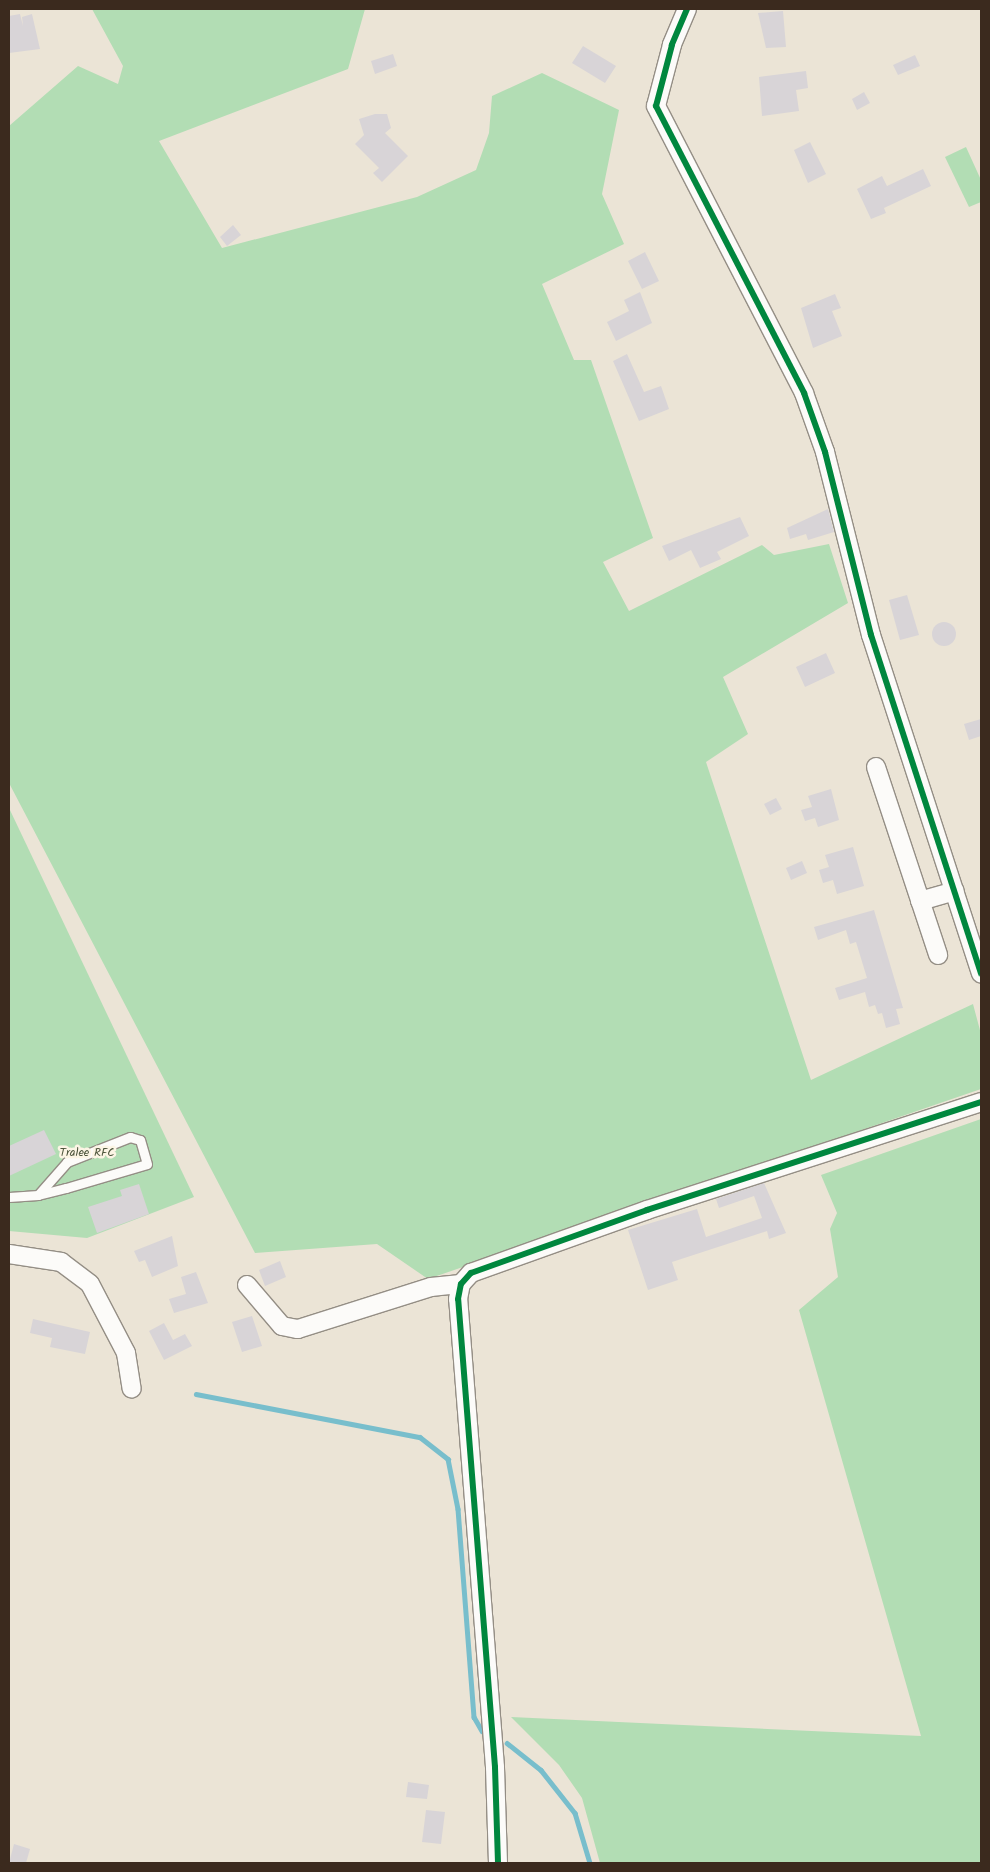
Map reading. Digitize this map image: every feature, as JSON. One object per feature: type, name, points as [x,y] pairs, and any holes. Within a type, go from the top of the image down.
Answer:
[{"type":"street","points":[[687,9],[672,45],[656,106],[804,393],[825,452],[872,636],[981,974]]},
{"type":"street","points":[[876,767],[938,955]]},
{"type":"street","points":[[920,901],[955,891]]},
{"type":"street","points":[[498,1863],[495,1767],[458,1299],[461,1284],[471,1274],[647,1210],[981,1102]]},
{"type":"street","points":[[9,1254],[61,1262],[84,1278],[126,1353],[132,1389]]},
{"type":"street","points":[[247,1285],[282,1326],[298,1328],[431,1287],[461,1284]]},
{"type":"lane","points":[[9,1197],[38,1194],[147,1164],[140,1140],[130,1137],[67,1162],[38,1194]]},
{"type":"green space","points":[[92,9],[365,9],[348,69],[159,141],[222,248],[417,197],[476,170],[489,133],[492,96],[542,73],[619,110],[602,194],[624,244],[542,284],[574,360],[591,360],[653,538],[603,562],[629,611],[762,545],[774,555],[829,544],[848,603],[723,677],[748,734],[706,762],[811,1080],[973,1004],[981,1034],[981,1089],[428,1279],[377,1244],[255,1253],[9,783],[9,126],[78,66],[118,84],[123,66]]},
{"type":"green space","points":[[966,147],[981,180],[981,202],[969,207],[945,157]]},
{"type":"green space","name":"Tralee RFC","points":[[9,808],[194,1197],[87,1238],[9,1231]]},
{"type":"green space","points":[[981,1119],[981,1863],[600,1863],[582,1798],[559,1765],[511,1717],[921,1736],[799,1310],[838,1277],[830,1229],[837,1213],[821,1175]]},
{"type":"building","points":[[783,11],[786,47],[766,48],[758,13]]},
{"type":"building","points":[[20,14],[23,26],[22,17],[32,14],[40,49],[9,53],[9,16]]},
{"type":"building","points":[[583,46],[616,66],[605,83],[572,63]]},
{"type":"building","points":[[393,54],[397,66],[375,74],[371,61]]},
{"type":"building","points":[[915,55],[920,66],[898,75],[893,65]]},
{"type":"building","points":[[806,71],[808,88],[796,90],[799,111],[762,116],[759,77]]},
{"type":"building","points":[[864,92],[870,103],[857,110],[852,99]]},
{"type":"building","points":[[375,114],[387,114],[391,128],[385,133],[408,156],[382,182],[373,173],[379,168],[355,144],[364,135],[359,119]]},
{"type":"building","points":[[810,142],[826,174],[808,183],[794,150]]},
{"type":"building","points":[[923,169],[931,186],[884,208],[886,213],[871,219],[857,189],[882,176],[887,186]]},
{"type":"building","points":[[233,225],[241,235],[227,246],[220,237]]},
{"type":"building","points":[[645,252],[659,281],[642,289],[628,261]]},
{"type":"building","points":[[640,292],[652,323],[616,341],[607,322],[629,311],[624,300]]},
{"type":"building","points":[[835,294],[841,308],[832,311],[842,336],[813,348],[801,308]]},
{"type":"building","points":[[627,354],[644,392],[661,386],[669,409],[639,421],[613,361]]},
{"type":"building","points":[[828,509],[834,532],[808,540],[806,534],[790,539],[787,528]]},
{"type":"building","points":[[740,517],[749,536],[717,552],[721,559],[700,568],[691,550],[669,561],[662,546]]},
{"type":"building","points":[[907,595],[919,635],[900,640],[889,600]]},
{"type":"building","points":[[944,622],[952,626],[956,634],[952,642],[944,646],[936,642],[932,634],[936,626]]},
{"type":"building","points":[[826,653],[835,673],[805,687],[796,667]]},
{"type":"building","points":[[981,719],[981,736],[969,740],[964,724]]},
{"type":"building","points":[[831,789],[839,820],[818,827],[815,818],[805,821],[801,810],[812,807],[808,796]]},
{"type":"building","points":[[776,798],[782,809],[770,815],[764,804]]},
{"type":"building","points":[[853,847],[864,886],[837,894],[833,880],[823,883],[819,870],[829,867],[825,855]]},
{"type":"building","points":[[802,861],[807,873],[791,880],[786,868]]},
{"type":"building","points":[[874,910],[903,1008],[896,1009],[900,1024],[886,1028],[882,1013],[878,1014],[875,1005],[869,1007],[865,992],[839,1000],[835,988],[867,978],[856,942],[850,944],[846,930],[818,940],[814,927]]},
{"type":"building","points":[[44,1130],[56,1154],[9,1176],[9,1146]]},
{"type":"building","points":[[764,1183],[786,1233],[769,1239],[767,1231],[672,1262],[678,1280],[648,1290],[628,1230],[697,1209],[706,1237],[762,1218],[754,1196],[719,1208],[716,1199]]},
{"type":"building","points":[[139,1184],[149,1214],[97,1233],[88,1207],[122,1196],[120,1190]]},
{"type":"building","points":[[172,1236],[178,1266],[152,1277],[145,1260],[139,1262],[134,1251]]},
{"type":"building","points":[[280,1261],[286,1277],[265,1286],[259,1270]]},
{"type":"building","points":[[196,1272],[208,1303],[174,1313],[169,1299],[186,1294],[181,1277]]},
{"type":"building","points":[[252,1316],[262,1346],[242,1352],[232,1322]]},
{"type":"building","points":[[33,1319],[90,1332],[85,1354],[50,1347],[52,1338],[30,1333]]},
{"type":"building","points":[[164,1323],[173,1340],[185,1334],[192,1346],[164,1360],[149,1331]]},
{"type":"building","points":[[408,1782],[429,1785],[427,1799],[406,1797]]},
{"type":"building","points":[[426,1810],[445,1812],[441,1844],[422,1842]]},
{"type":"building","points":[[14,1844],[30,1849],[26,1863],[9,1863]]},
{"type":"waterway","points":[[196,1394],[420,1437],[448,1459],[458,1509],[474,1717],[482,1731]]},
{"type":"waterway","points":[[507,1743],[541,1770],[575,1813],[590,1863]]},
{"type":"cycle path","points":[[687,9],[672,45],[656,106],[804,393],[825,452],[871,635],[981,974]]},
{"type":"cycle path","points":[[498,1863],[495,1767],[458,1299],[461,1284],[471,1273],[647,1210],[981,1102]]}]
